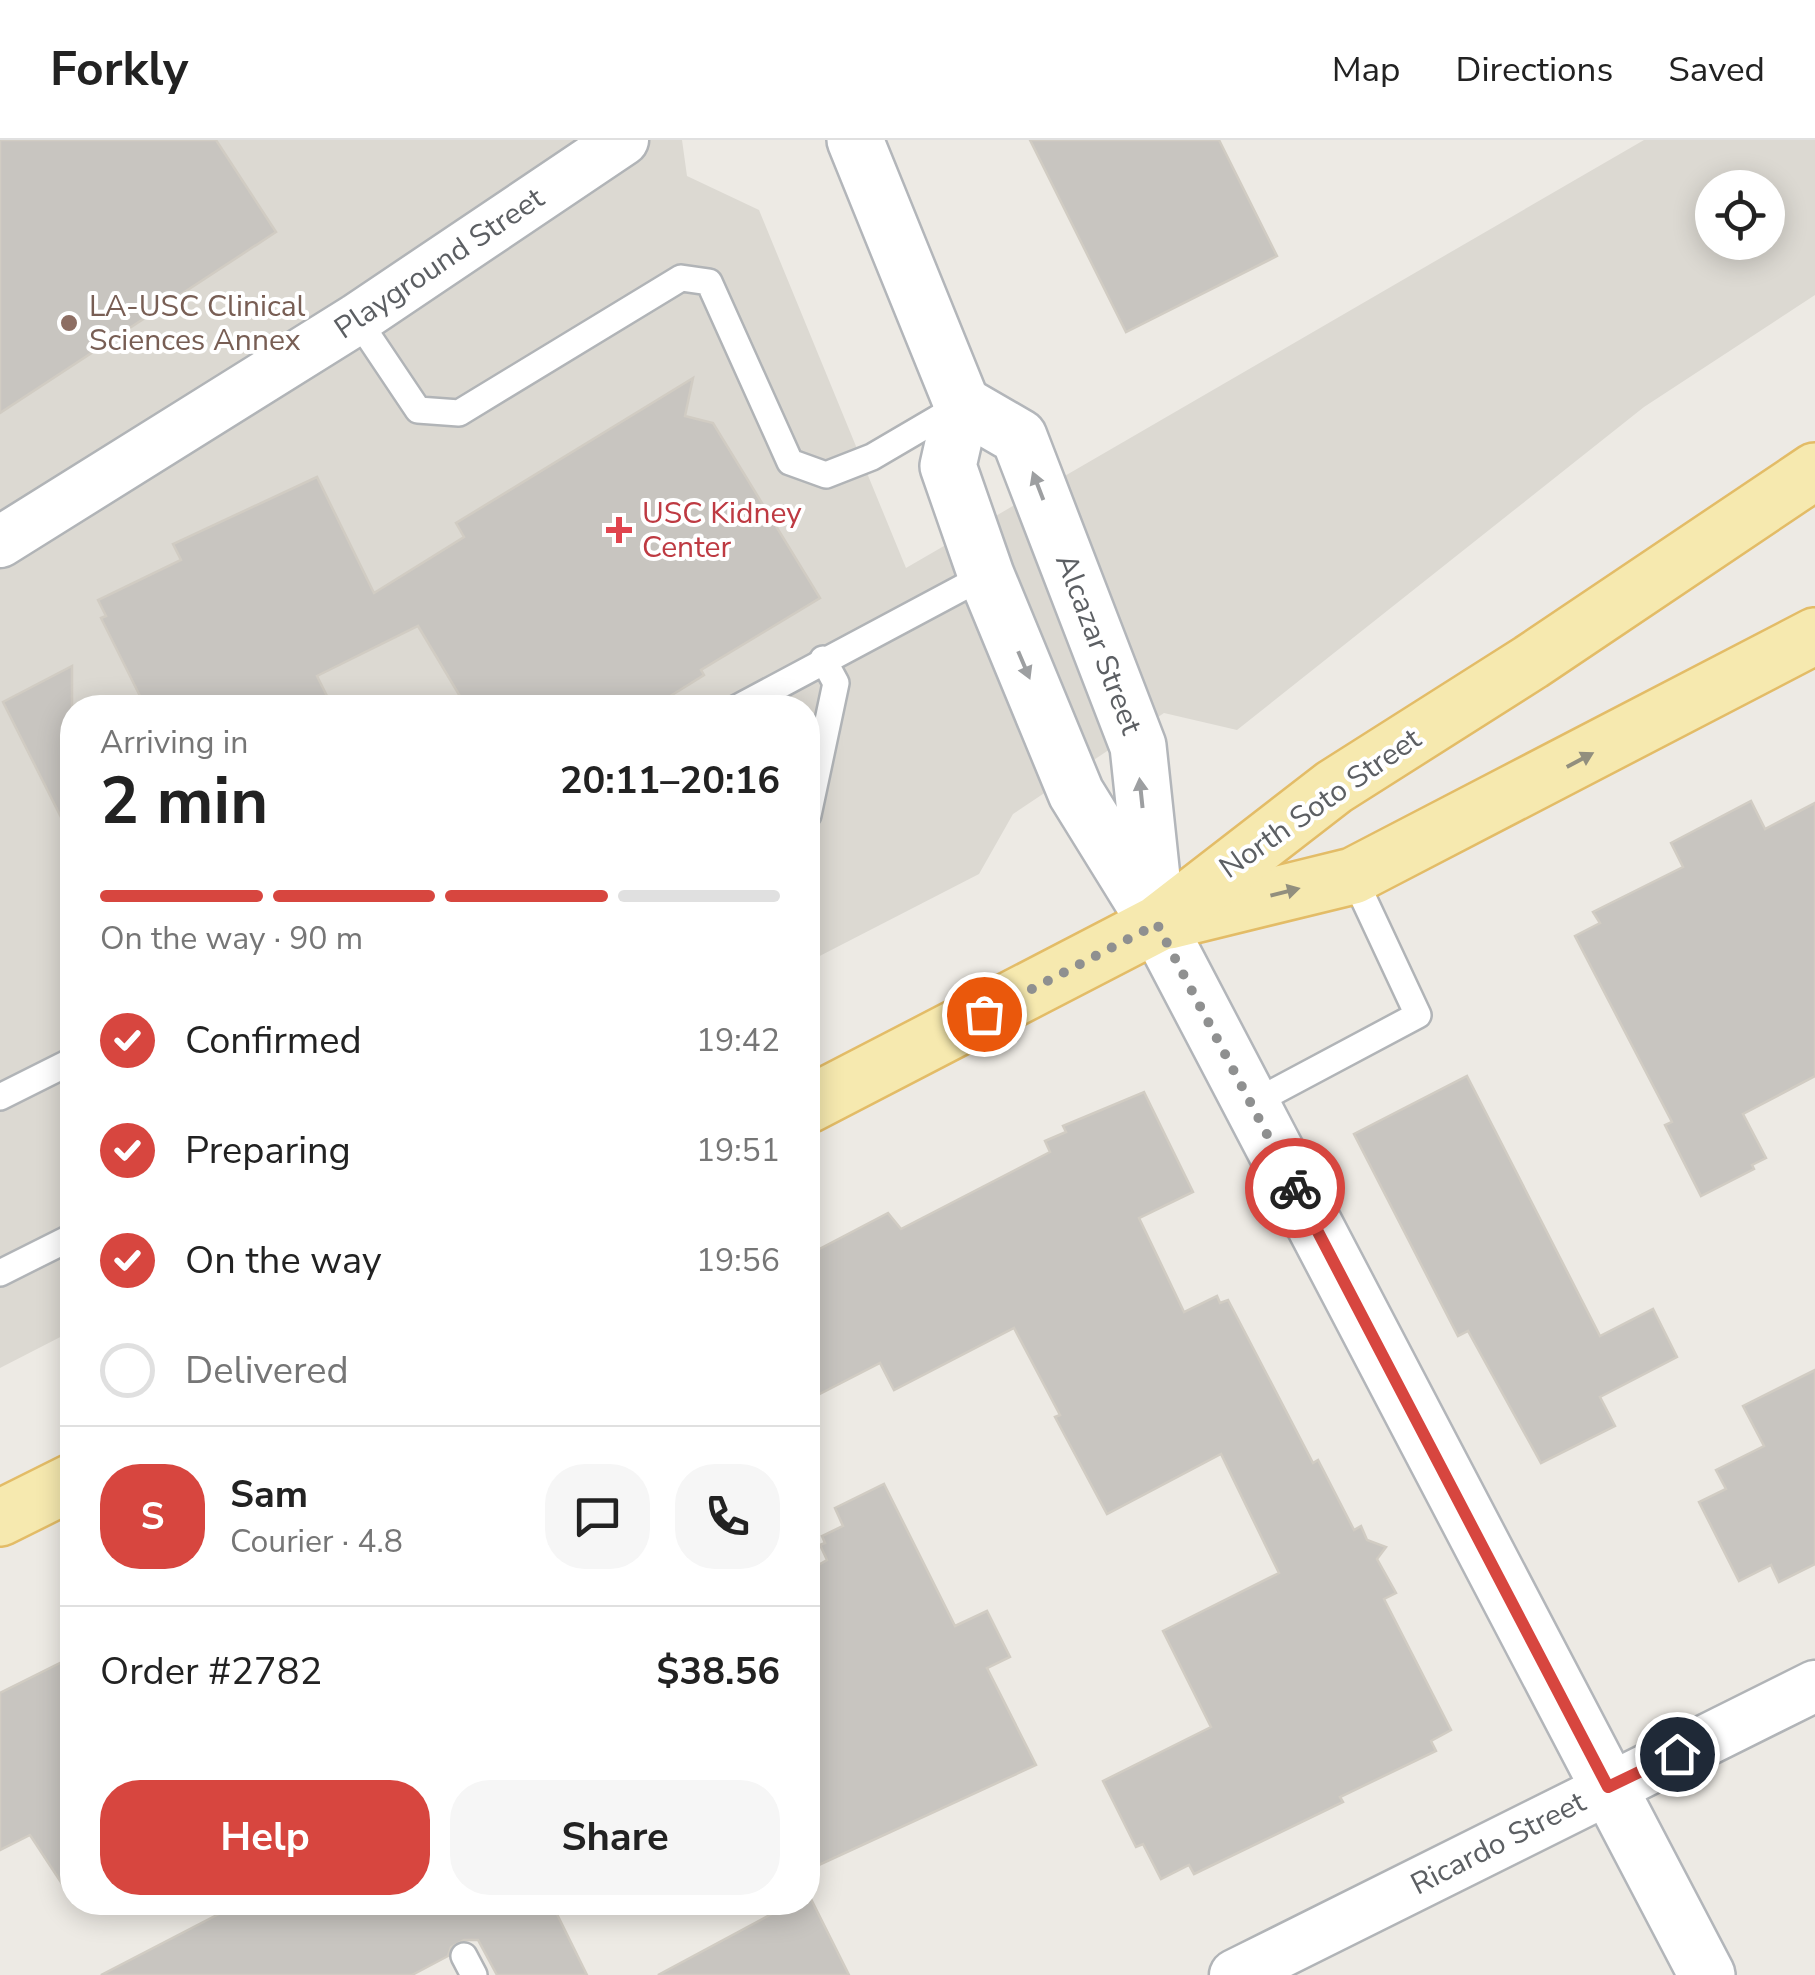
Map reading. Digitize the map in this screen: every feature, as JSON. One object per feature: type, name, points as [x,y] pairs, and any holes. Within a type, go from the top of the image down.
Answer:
[{"type":"main road","name":"North Soto Street","points":[[820,1100],[1157,924],[1334,787],[1531,662],[1815,471]]},
{"type":"main road","points":[[1157,924],[1353,876],[1815,636]]},
{"type":"main road","points":[[0,1518],[60,1488]]},
{"type":"street","name":"Playground Street","points":[[0,542],[357,319],[623,140]]},
{"type":"street","points":[[855,140],[962,404]]},
{"type":"street","name":"Alcazar Street","points":[[1157,924],[1138,746],[1019,437],[962,404],[948,466],[986,575],[1076,793],[1157,924],[1707,1975]]},
{"type":"street","name":"Ricardo Street","points":[[1235,1975],[1815,1686]]},
{"type":"lane","points":[[357,319],[418,410],[459,413],[681,278],[710,282],[790,462],[826,475],[872,458],[962,404]]},
{"type":"lane","points":[[760,695],[986,575]]},
{"type":"lane","points":[[820,758],[836,683],[823,659]]},
{"type":"lane","points":[[1251,1104],[1418,1015],[1353,876]]},
{"type":"lane","points":[[0,1097],[60,1067]]},
{"type":"lane","points":[[0,1273],[60,1243]]},
{"type":"shaded area","points":[[0,140],[682,140],[687,176],[759,210],[906,568],[1644,140],[1815,140],[1815,295],[1644,407],[1237,730],[1164,713],[1013,814],[979,874],[820,956],[820,695],[60,695],[60,1337],[0,1368]]},
{"type":"building","name":"LA-USC Clinical Sciences Annex","points":[[0,140],[216,140],[276,232],[0,413]]},
{"type":"building","points":[[1030,140],[1219,140],[1277,256],[1126,332]]},
{"type":"building","name":"USC Kidney Center","points":[[693,378],[685,416],[713,423],[820,598],[701,670],[704,675],[672,695],[459,695],[418,626],[317,676],[326,695],[140,695],[101,618],[106,616],[98,600],[181,560],[173,544],[317,477],[374,593],[464,537],[456,523]]},
{"type":"building","points":[[72,666],[72,695],[60,695],[60,815],[3,702]]},
{"type":"building","points":[[1751,801],[1765,829],[1815,803],[1815,1076],[1743,1114],[1766,1158],[1752,1165],[1754,1169],[1701,1196],[1665,1125],[1672,1122],[1575,936],[1600,923],[1593,912],[1683,867],[1671,843]]},
{"type":"building","points":[[1467,1076],[1600,1336],[1653,1309],[1677,1357],[1600,1397],[1615,1426],[1541,1463],[1468,1331],[1458,1336],[1354,1134]]},
{"type":"building","points":[[1144,1092],[1193,1192],[1139,1218],[1184,1312],[1217,1296],[1220,1303],[1228,1300],[1313,1463],[1318,1460],[1354,1530],[1361,1526],[1367,1540],[1386,1547],[1377,1559],[1396,1593],[1384,1599],[1451,1730],[1431,1741],[1436,1751],[1340,1797],[1343,1802],[1194,1874],[1189,1865],[1161,1879],[1143,1844],[1136,1847],[1103,1781],[1211,1727],[1163,1631],[1279,1573],[1221,1454],[1107,1514],[1055,1417],[1060,1415],[1014,1328],[894,1390],[880,1363],[820,1394],[820,1249],[888,1213],[901,1229],[1050,1152],[1045,1141],[1066,1132],[1063,1126]]},
{"type":"building","points":[[1815,1370],[1815,1564],[1779,1582],[1771,1565],[1739,1581],[1699,1502],[1726,1489],[1716,1470],[1764,1446],[1743,1406]]},
{"type":"building","points":[[884,1484],[955,1626],[987,1611],[1010,1657],[987,1668],[1036,1765],[820,1864],[820,1564],[827,1560],[820,1545],[825,1543],[822,1536],[843,1526],[835,1508]]},
{"type":"building","points":[[60,1663],[60,1881],[30,1835],[0,1850],[0,1693]]},
{"type":"building","points":[[217,1915],[557,1915],[587,1975],[497,1975],[478,1940],[464,1940],[451,1947],[448,1956],[412,1975],[101,1975]]},
{"type":"building","points":[[770,1915],[819,1915],[849,1975],[658,1975]]},
{"type":"way so far","points":[[984,1014],[1157,924],[1295,1188]]},
{"type":"place","name":"LA-USC Clinical Sciences Annex","points":[[69,323]]},
{"type":"place","name":"USC Kidney Center","points":[[619,530]]},
{"type":"route","points":[[1295,1188],[1608,1787],[1677,1754]]}]
